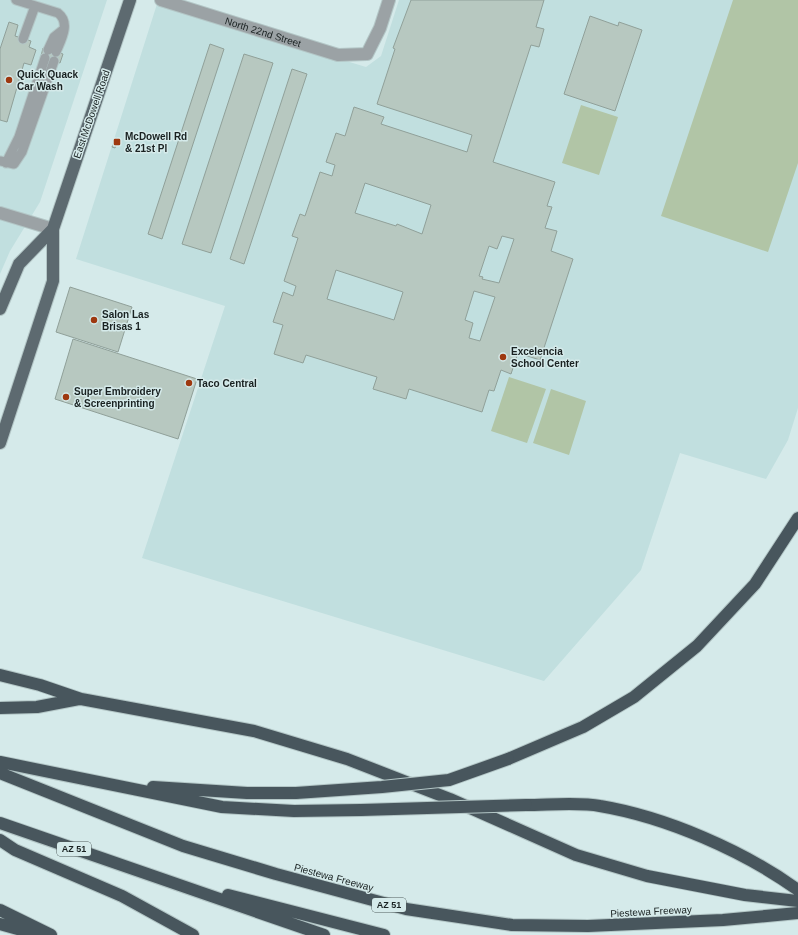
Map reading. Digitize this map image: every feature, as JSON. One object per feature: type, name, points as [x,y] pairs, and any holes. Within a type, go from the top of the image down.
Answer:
[{"type":"highway","points":[[101,784],[247,793],[296,793],[382,787],[449,780],[508,759],[583,726],[634,697],[697,646],[755,584],[798,518]]},
{"type":"highway","points":[[0,675],[40,685],[81,699],[254,732],[347,759],[450,799],[576,855],[647,876],[745,895],[798,901]]},
{"type":"highway","points":[[0,708],[37,707],[81,699]]},
{"type":"highway","points":[[0,762],[101,784],[222,807],[294,811],[526,805],[599,805],[671,824],[733,851],[780,877],[798,890]]},
{"type":"highway","name":"Piestewa Freeway","points":[[0,773],[183,846],[276,874],[406,909],[520,925],[588,926],[723,920],[798,913]]},
{"type":"highway","name":"AZ 51","points":[[0,823],[324,935]]},
{"type":"highway","points":[[0,840],[15,850],[122,896],[178,930],[193,935]]},
{"type":"highway","points":[[147,874],[384,935]]},
{"type":"highway","points":[[0,910],[51,935]]},
{"type":"highway","points":[[0,924],[41,935]]},
{"type":"main road","name":"East McDowell Road","points":[[0,443],[53,281],[53,229],[130,0]]},
{"type":"main road","name":"East McDowell Road","points":[[0,309],[19,264],[53,229]]},
{"type":"street","name":"North 22nd Street","points":[[162,0],[338,55],[367,54],[380,28],[389,0]]},
{"type":"street","points":[[0,213],[53,229]]},
{"type":"lane","points":[[3,162],[14,164],[22,152],[51,55],[65,28],[62,17],[58,13],[16,0]]},
{"type":"lane","points":[[23,39],[35,6]]},
{"type":"shaded area","points":[[0,0],[107,0],[40,202],[10,251],[0,274]]},
{"type":"shaded area","name":"Excelencia School Center","points":[[399,0],[798,0],[798,408],[788,440],[766,479],[680,453],[641,570],[544,681],[142,558],[225,306],[76,259],[157,4],[366,67],[381,56]]},
{"type":"green space","points":[[733,0],[798,0],[798,163],[768,252],[661,216]]},
{"type":"green space","points":[[581,105],[618,117],[599,175],[562,163]]},
{"type":"green space","points":[[509,377],[546,389],[527,443],[491,431]]},
{"type":"green space","points":[[551,389],[586,401],[569,455],[533,443]]},
{"type":"building","points":[[411,0],[544,0],[536,27],[544,29],[539,47],[531,45],[493,162],[555,182],[547,206],[552,207],[545,228],[557,231],[551,251],[573,259],[540,360],[518,353],[511,374],[501,370],[494,391],[489,390],[482,412],[409,389],[406,399],[373,389],[377,377],[306,355],[303,363],[274,354],[283,325],[273,322],[283,292],[293,296],[296,286],[284,281],[298,238],[292,236],[300,214],[305,216],[320,172],[332,176],[335,165],[326,162],[336,133],[345,136],[354,107],[384,117],[381,124],[467,152],[472,135],[377,104],[395,49],[393,48]],"holes":[[[365,183],[431,205],[422,234],[397,224],[396,226],[355,213]],[[502,236],[514,239],[499,283],[482,279],[483,277],[479,276],[489,246],[497,249]],[[336,270],[403,292],[394,320],[327,299]],[[474,291],[495,297],[480,341],[469,338],[473,323],[465,320]]]},
{"type":"building","points":[[590,16],[618,26],[619,22],[642,30],[615,111],[564,94]]},
{"type":"building","name":"Quick Quack Car Wash","points":[[9,22],[18,25],[15,36],[31,41],[29,47],[36,50],[31,65],[24,63],[7,122],[0,120],[0,49]]},
{"type":"building","points":[[210,44],[224,49],[162,239],[148,234]]},
{"type":"building","points":[[43,48],[63,54],[60,63],[41,56]]},
{"type":"building","points":[[244,54],[273,63],[211,253],[182,244]]},
{"type":"building","points":[[292,69],[307,74],[244,264],[230,259]]},
{"type":"building","points":[[116,138],[119,139],[115,148],[112,147]]},
{"type":"building","name":"Salon Las Brisas 1","points":[[70,287],[132,307],[118,352],[56,332]]},
{"type":"building","points":[[73,339],[197,379],[178,439],[55,399]]},
{"type":"place","name":"Quick Quack Car Wash","points":[[9,80]]},
{"type":"place","name":"McDowell Rd & 21st Pl","points":[[117,142]]},
{"type":"place","name":"Salon Las Brisas 1","points":[[94,320]]},
{"type":"place","name":"Excelencia School Center","points":[[503,357]]},
{"type":"place","name":"Taco Central","points":[[189,383]]},
{"type":"place","name":"Super Embroidery & Screenprinting","points":[[66,397]]}]
